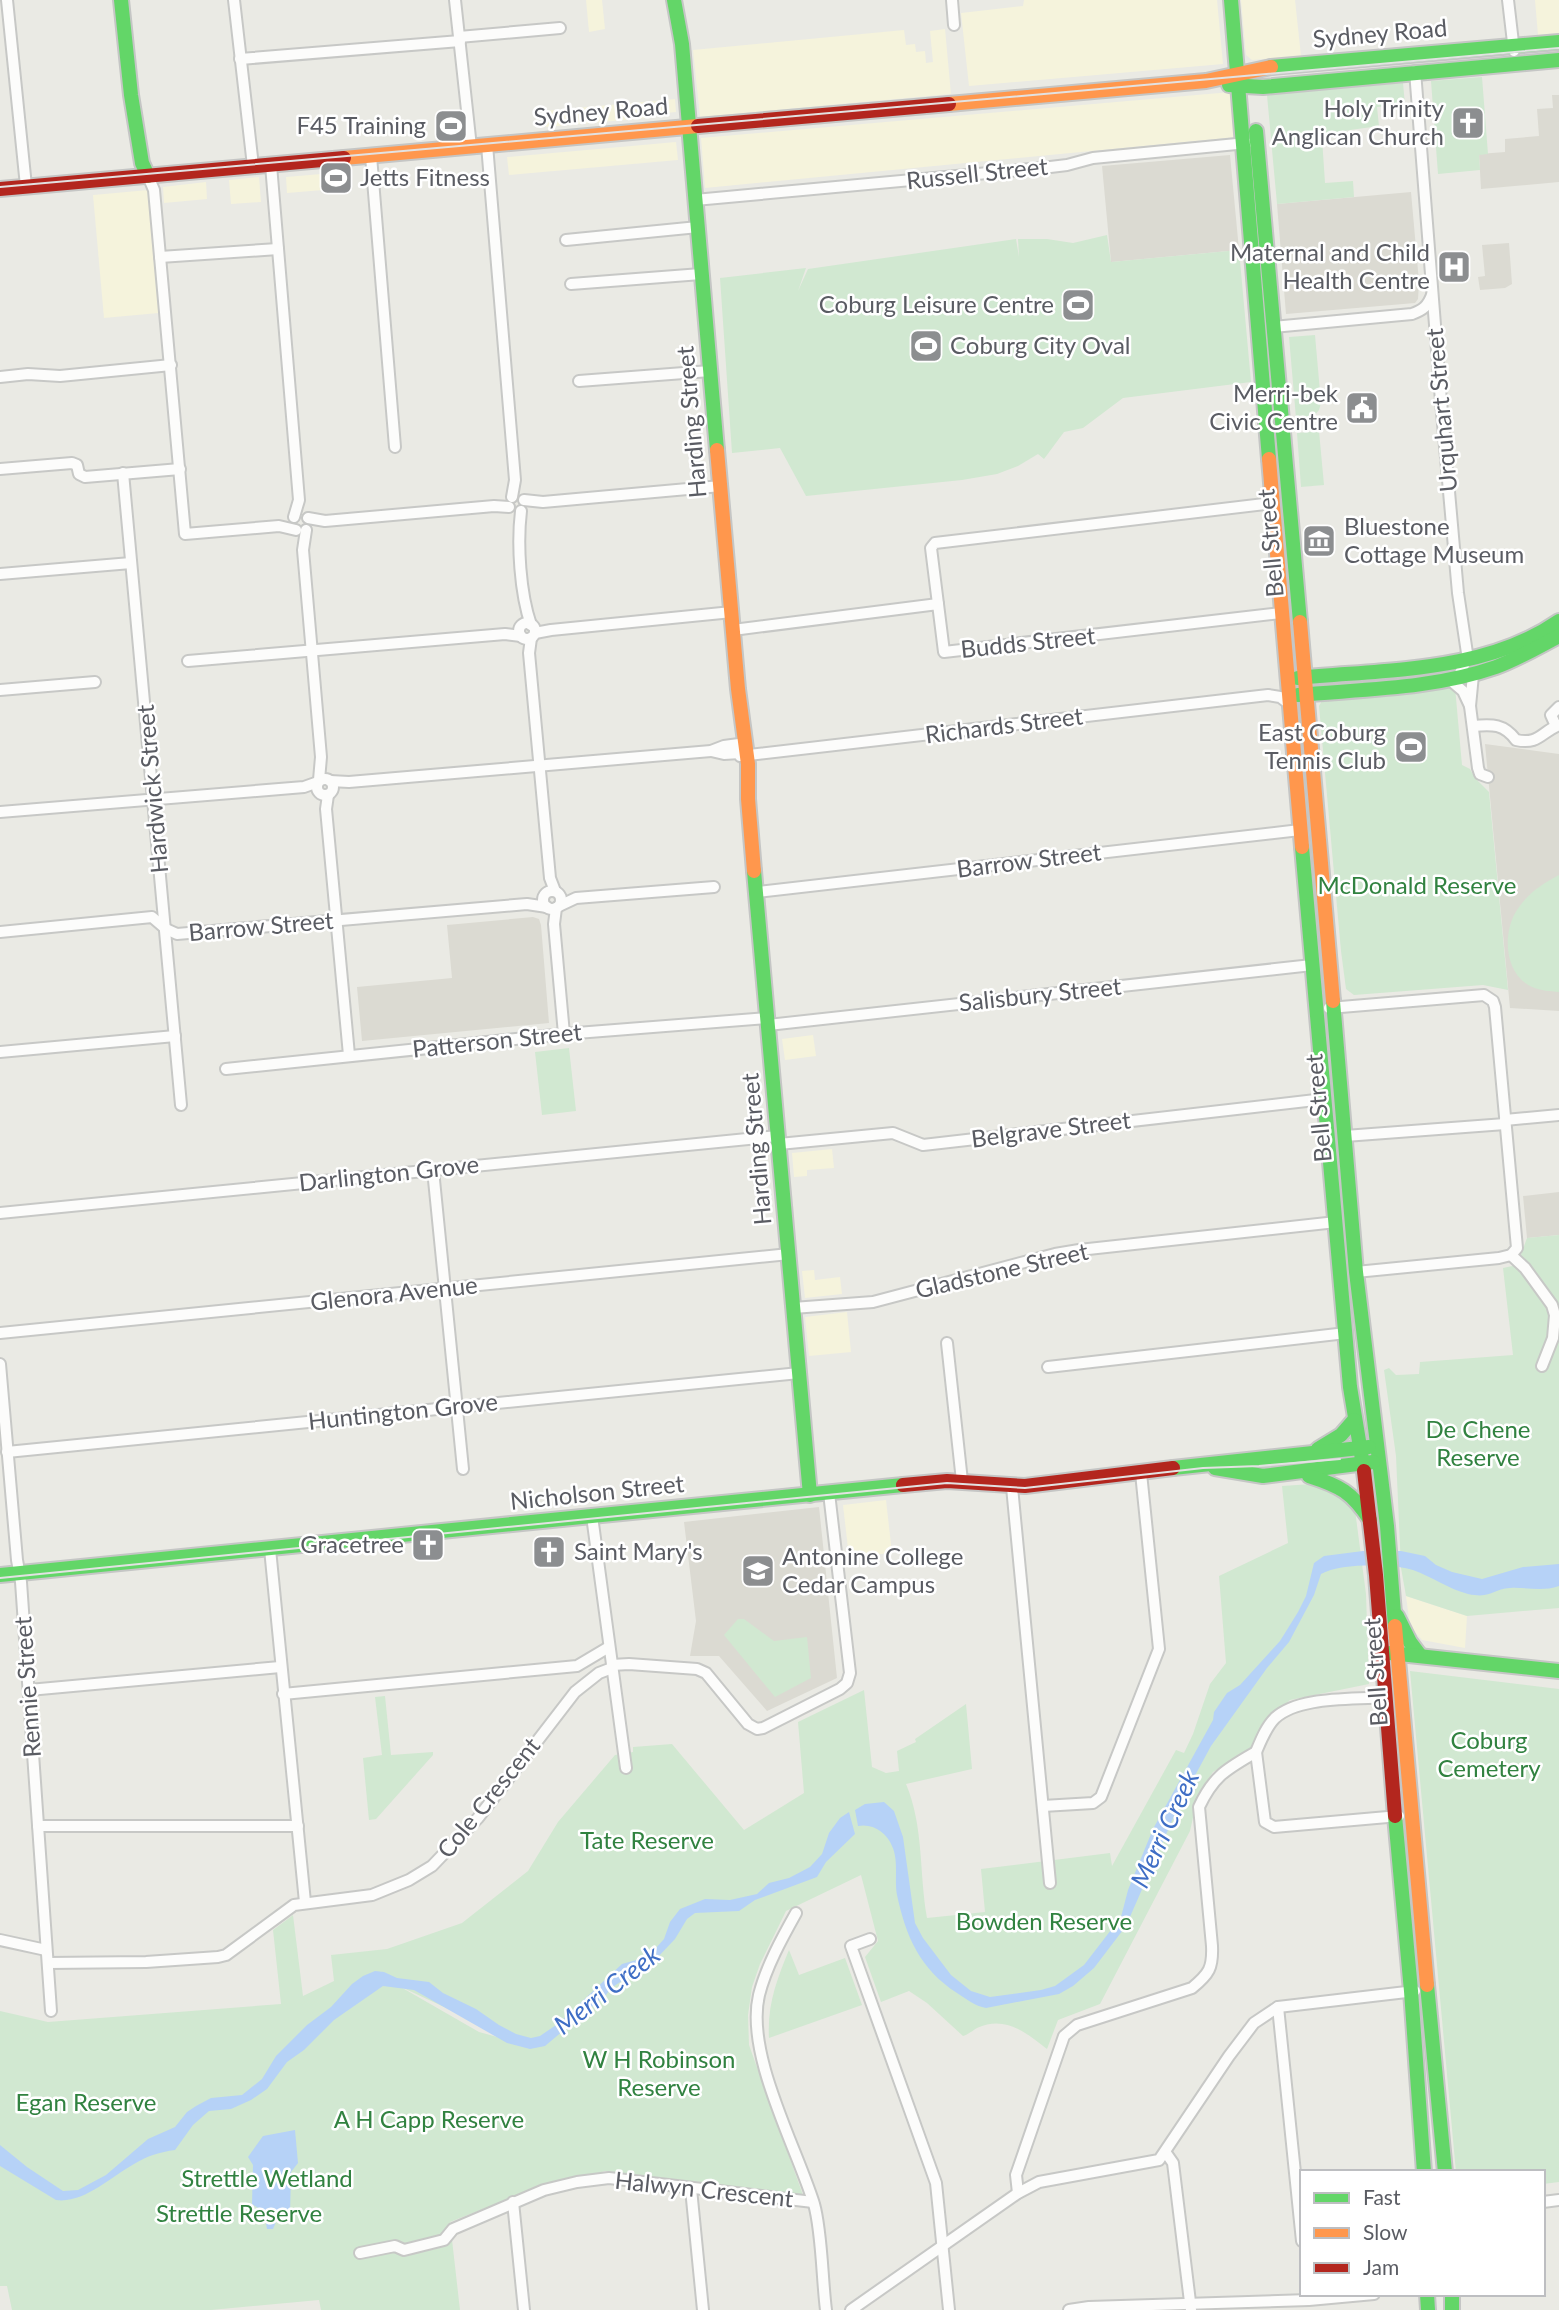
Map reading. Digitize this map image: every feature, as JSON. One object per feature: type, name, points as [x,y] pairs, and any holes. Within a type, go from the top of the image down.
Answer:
[{"type":"main road","points":[[121,0],[131,95],[142,165],[148,176]]},
{"type":"main road","points":[[674,0],[679,18]]},
{"type":"main road","points":[[679,18],[680,0]]},
{"type":"main road","name":"Bell Street","points":[[1231,0],[1251,143],[1259,246],[1258,330],[1350,1387],[1372,1526],[1394,1610],[1445,2170]]},
{"type":"main road","name":"Harding Street","points":[[679,18],[741,712],[742,752],[757,892],[810,1494]]},
{"type":"main road","name":"Sydney Road","points":[[1242,79],[1325,61],[1559,41]]},
{"type":"main road","name":"Sydney Road","points":[[0,189],[1242,79],[1416,73],[1559,60]]},
{"type":"main road","name":"Bell Street","points":[[1259,246],[1275,327],[1356,1272],[1387,1526],[1382,1652],[1384,1697],[1411,1991],[1424,2170]]},
{"type":"main road","points":[[1288,691],[1306,677],[1466,661],[1507,651],[1557,632]]},
{"type":"main road","points":[[1288,691],[1307,694],[1453,680],[1512,662],[1557,632]]},
{"type":"main road","points":[[1350,1387],[1370,1384]]},
{"type":"main road","points":[[1313,1452],[1341,1435],[1354,1420]]},
{"type":"main road","name":"Nicholson Street","points":[[0,1575],[270,1549],[469,1522],[592,1516],[962,1481],[1012,1487],[1359,1448],[1379,1454]]},
{"type":"main road","name":"Nicholson Street","points":[[1199,1466],[1254,1476],[1300,1473],[1363,1463],[1379,1454]]},
{"type":"main road","points":[[1300,1473],[1335,1483],[1345,1489],[1360,1505],[1372,1526]]},
{"type":"main road","points":[[1394,1610],[1419,1654]]},
{"type":"main road","points":[[1382,1652],[1559,1671]]},
{"type":"street","points":[[7,0],[26,186]]},
{"type":"street","points":[[234,0],[253,166]]},
{"type":"street","points":[[455,0],[471,147]]},
{"type":"street","points":[[952,0],[954,25]]},
{"type":"street","points":[[1508,0],[1515,64]]},
{"type":"street","points":[[240,59],[560,28]]},
{"type":"street","name":"Urquhart Street","points":[[1414,54],[1458,593],[1465,631],[1466,661],[1453,680]]},
{"type":"street","name":"Russell Street","points":[[695,200],[1042,168],[1093,158],[1251,143]]},
{"type":"street","points":[[487,145],[550,878],[551,893],[543,903],[553,907],[576,898]]},
{"type":"street","points":[[371,156],[395,447]]},
{"type":"street","points":[[271,164],[335,921],[349,1055]]},
{"type":"street","points":[[148,176],[154,190],[185,534],[721,486]]},
{"type":"street","points":[[566,240],[698,227]]},
{"type":"street","points":[[160,257],[278,249]]},
{"type":"street","points":[[571,284],[701,274]]},
{"type":"street","points":[[1258,330],[1412,314],[1422,310],[1432,295]]},
{"type":"street","points":[[1412,314],[1426,317],[1435,332]]},
{"type":"street","points":[[0,377],[28,374],[60,376],[171,365]]},
{"type":"street","points":[[579,381],[710,371]]},
{"type":"street","points":[[0,469],[72,463],[76,464],[82,477],[180,469]]},
{"type":"street","name":"Hardwick Street","points":[[123,473],[181,1105]]},
{"type":"street","points":[[733,630],[938,604],[931,548],[935,543],[1273,503]]},
{"type":"street","points":[[0,574],[131,564]]},
{"type":"street","name":"Budds Street","points":[[938,604],[944,652],[1282,613]]},
{"type":"street","points":[[188,661],[732,612]]},
{"type":"street","points":[[1473,675],[1470,706],[1478,768],[1480,774],[1488,778]]},
{"type":"street","points":[[1453,680],[1463,691],[1470,706]]},
{"type":"street","points":[[0,690],[94,681]]},
{"type":"street","name":"Richards Street","points":[[1268,695],[1280,697],[1288,691]]},
{"type":"street","name":"Richards Street","points":[[324,787],[349,782],[711,751],[724,754],[1288,691]]},
{"type":"street","points":[[1473,726],[1500,726],[1516,740],[1527,742],[1542,737],[1558,726],[1551,715],[1559,707]]},
{"type":"street","points":[[0,812],[324,787]]},
{"type":"street","name":"Barrow Street","points":[[757,892],[1300,830]]},
{"type":"street","points":[[551,893],[576,898],[714,887]]},
{"type":"street","points":[[551,893],[561,898],[553,907],[564,1034]]},
{"type":"street","name":"Barrow Street","points":[[527,904],[551,893]]},
{"type":"street","name":"Barrow Street","points":[[0,932],[152,917],[177,934],[527,904],[553,907]]},
{"type":"street","name":"Salisbury Street","points":[[768,1022],[1312,965]]},
{"type":"street","points":[[1316,1009],[1484,995],[1493,1000],[1514,1251],[1552,1305],[1555,1315],[1553,1338],[1542,1366]]},
{"type":"street","name":"Patterson Street","points":[[226,1069],[564,1034],[768,1022]]},
{"type":"street","points":[[0,1052],[175,1036]]},
{"type":"street","name":"Belgrave Street","points":[[779,1140],[893,1133],[923,1145],[1324,1099]]},
{"type":"street","points":[[1345,1136],[1559,1115]]},
{"type":"street","name":"Darlington Grove","points":[[0,1213],[433,1170],[779,1140]]},
{"type":"street","points":[[433,1170],[463,1469]]},
{"type":"street","name":"Gladstone Street","points":[[793,1308],[873,1302],[1079,1250],[1336,1222]]},
{"type":"street","points":[[1356,1272],[1499,1258],[1514,1251]]},
{"type":"street","name":"Glenora Avenue","points":[[0,1333],[789,1254]]},
{"type":"street","points":[[1048,1367],[1346,1333]]},
{"type":"street","points":[[947,1343],[962,1481]]},
{"type":"street","name":"Rennie Street","points":[[0,1364],[20,1573],[51,2011]]},
{"type":"street","name":"Huntington Grove","points":[[8,1452],[799,1373]]},
{"type":"street","points":[[1043,1806],[1093,1803],[1101,1797],[1157,1655],[1141,1473]]},
{"type":"street","points":[[1012,1487],[1050,1883]]},
{"type":"street","points":[[612,1667],[629,1664],[697,1669],[706,1673],[748,1724],[757,1729],[840,1689],[847,1683],[850,1672],[829,1493]]},
{"type":"street","points":[[592,1516],[626,1768]]},
{"type":"street","points":[[48,1963],[146,1962],[218,1957],[226,1955],[294,1905],[305,1902],[270,1549]]},
{"type":"street","points":[[283,1694],[575,1666],[609,1647]]},
{"type":"street","points":[[29,1690],[280,1667]]},
{"type":"street","name":"Cole Crescent","points":[[305,1902],[372,1895],[409,1880],[432,1866],[474,1824],[575,1692],[599,1673],[612,1667]]},
{"type":"street","points":[[1384,1697],[1291,1707],[1275,1719],[1256,1752],[1265,1822],[1274,1827],[1411,1815]]},
{"type":"street","points":[[1018,2193],[1016,2175],[1063,2036],[1077,2025],[1192,1988],[1207,1976],[1213,1961],[1199,1807],[1220,1773],[1256,1752]]},
{"type":"street","points":[[38,1826],[298,1826]]},
{"type":"street","points":[[796,1913],[766,1975],[759,1995],[756,2018],[761,2057],[813,2202],[826,2310]]},
{"type":"street","points":[[870,1939],[851,1946],[936,2183],[949,2310]]},
{"type":"street","points":[[0,1940],[46,1950]]},
{"type":"street","points":[[851,2310],[1018,2193],[1038,2182],[1159,2160],[1254,2023],[1278,2007],[1429,1989]]},
{"type":"street","points":[[1278,2007],[1300,2222]]},
{"type":"street","points":[[1166,2153],[1172,2163],[1190,2307]]},
{"type":"street","name":"Halwyn Crescent","points":[[360,2253],[395,2246],[404,2250],[444,2241],[453,2229],[544,2190],[609,2178],[813,2202]]},
{"type":"street","points":[[691,2189],[703,2310]]},
{"type":"street","points":[[513,2202],[524,2310]]},
{"type":"street","points":[[1069,2310],[1089,2307],[1190,2307],[1313,2301],[1357,2296]]},
{"type":"shaded area","points":[[586,0],[602,0],[605,29],[589,32]]},
{"type":"shaded area","points":[[1024,0],[1217,0],[1223,64],[969,86],[961,13],[1023,6]]},
{"type":"shaded area","points":[[1241,0],[1295,0],[1301,56],[1252,60],[1246,55]]},
{"type":"shaded area","points":[[1535,0],[1559,0],[1559,33],[1538,35]]},
{"type":"shaded area","points":[[945,29],[951,94],[700,117],[693,50],[904,30],[906,45],[915,44],[916,52],[925,51],[926,63],[933,62],[930,31]]},
{"type":"shaded area","points":[[1231,92],[1237,137],[705,188],[701,138]]},
{"type":"shaded area","points":[[1552,95],[1559,95],[1559,182],[1481,189],[1479,154],[1505,152],[1505,139],[1539,136],[1537,109],[1553,108]]},
{"type":"shaded area","points":[[675,99],[676,112],[647,115],[647,118],[546,127],[544,111]]},
{"type":"shaded area","points":[[676,142],[678,160],[509,175],[507,157]]},
{"type":"shaded area","points":[[1230,155],[1239,250],[1111,262],[1102,166]]},
{"type":"shaded area","points":[[345,172],[347,188],[287,193],[286,177]]},
{"type":"shaded area","points":[[259,177],[261,202],[231,204],[229,180]]},
{"type":"shaded area","points":[[206,182],[207,199],[164,203],[163,187]]},
{"type":"shaded area","points":[[148,190],[159,313],[104,318],[93,195]]},
{"type":"shaded area","points":[[1411,192],[1419,282],[1418,299],[1415,303],[1286,314],[1277,204]]},
{"type":"shaded area","points":[[1509,243],[1512,284],[1505,288],[1480,290],[1478,277],[1485,276],[1482,245]]},
{"type":"shaded area","points":[[1485,744],[1559,754],[1559,1011],[1510,1008]]},
{"type":"shaded area","points":[[533,917],[539,919],[541,925],[549,1023],[362,1041],[357,987],[452,978],[447,925]]},
{"type":"shaded area","points":[[813,1035],[816,1056],[785,1060],[782,1039]]},
{"type":"shaded area","points":[[832,1149],[834,1168],[807,1170],[807,1176],[794,1177],[792,1153]]},
{"type":"shaded area","points":[[1559,1192],[1559,1235],[1527,1238],[1523,1196]]},
{"type":"shaded area","points":[[814,1270],[815,1280],[840,1277],[842,1294],[805,1298],[802,1271]]},
{"type":"shaded area","points":[[847,1312],[851,1352],[809,1356],[805,1317]]},
{"type":"shaded area","points":[[886,1500],[892,1553],[849,1557],[843,1505]]},
{"type":"shaded area","name":"Antonine College Cedar Campus","points":[[819,1507],[837,1678],[767,1711],[719,1656],[690,1656],[696,1621],[684,1522]]},
{"type":"shaded area","points":[[1406,1596],[1467,1616],[1465,1648],[1422,1640],[1409,1619]]},
{"type":"green space","points":[[1482,77],[1488,154],[1479,155],[1480,170],[1438,174],[1431,81]]},
{"type":"green space","points":[[1403,83],[1405,105],[1377,107],[1379,126],[1336,132],[1336,137],[1322,138],[1325,183],[1353,181],[1354,197],[1277,204],[1267,95]]},
{"type":"green space","name":"Coburg City Oval","points":[[1107,235],[1111,262],[1239,250],[1251,382],[1123,398],[1083,428],[1064,432],[1044,459],[1038,454],[997,474],[962,480],[806,496],[780,448],[732,453],[720,278],[806,268],[798,291],[808,269],[1016,239],[1019,257],[1018,239],[1047,239],[1073,243]]},
{"type":"green space","points":[[1315,335],[1321,403],[1314,416],[1296,418],[1289,337]]},
{"type":"green space","points":[[1319,431],[1324,485],[1301,487],[1297,433]]},
{"type":"green space","name":"McDonald Reserve","points":[[1455,687],[1462,765],[1470,769],[1489,792],[1508,990],[1483,985],[1354,995],[1346,989],[1341,951],[1319,706],[1323,699]]},
{"type":"green space","points":[[1559,875],[1559,992],[1535,988],[1523,981],[1511,963],[1508,941],[1512,919],[1521,904],[1535,890]]},
{"type":"green space","points":[[569,1048],[576,1111],[542,1115],[535,1052]]},
{"type":"green space","name":"De Chene Reserve","points":[[1559,1235],[1559,1608],[1467,1616],[1406,1596],[1401,1568],[1396,1456],[1384,1370],[1389,1368],[1396,1375],[1419,1374],[1420,1362],[1513,1355],[1503,1268],[1517,1265],[1527,1238]]},
{"type":"green space","points":[[1312,1484],[1342,1496],[1355,1510],[1366,1594],[1369,1684],[1290,1700],[1261,1726],[1254,1747],[1213,1772],[1198,1795],[1190,1831],[1100,2004],[1058,2020],[1047,2049],[1023,2032],[1006,2025],[987,2025],[963,2036],[927,2003],[909,1991],[881,2002],[865,1957],[878,1941],[861,1875],[786,1911],[752,1987],[748,2015],[749,2045],[803,2195],[605,2171],[483,2209],[450,2222],[460,2310],[321,2310],[319,2300],[211,2310],[12,2310],[7,2286],[0,2286],[0,2011],[48,2022],[281,2004],[273,1930],[293,1915],[303,1996],[334,1981],[331,1955],[387,1949],[462,1923],[528,1871],[558,1822],[615,1755],[633,1752],[633,1747],[672,1744],[744,1830],[804,1793],[798,1722],[864,1690],[872,1767],[886,1773],[899,1771],[897,1751],[916,1742],[915,1739],[966,1704],[972,1769],[906,1784],[916,1817],[927,1918],[985,1912],[981,1869],[1110,1853],[1112,1866],[1176,1750],[1184,1753],[1210,1684],[1226,1663],[1219,1576],[1288,1543],[1282,1486]],"holes":[[[399,1986],[517,2041],[479,2032]]]},
{"type":"green space","points":[[738,1619],[744,1619],[774,1641],[807,1637],[811,1678],[775,1697],[724,1635]]},
{"type":"green space","name":"Coburg Cemetery","points":[[1410,1671],[1559,1689],[1559,2182],[1545,2184],[1545,2170],[1456,2170]]},
{"type":"green space","points":[[385,1696],[391,1755],[433,1752],[433,1755],[376,1819],[369,1820],[363,1758],[382,1755],[375,1697]]},
{"type":"green space","points":[[789,1950],[799,1975],[845,1958],[862,2005],[769,2038],[771,2003]]},
{"type":"water","name":"Merri Creek","points":[[1363,1551],[1401,1551],[1425,1556],[1436,1565],[1452,1572],[1482,1579],[1523,1567],[1559,1564],[1559,1586],[1541,1589],[1510,1588],[1487,1595],[1476,1595],[1454,1589],[1413,1570],[1392,1566],[1353,1566],[1321,1574],[1314,1595],[1289,1642],[1211,1746],[1178,1807],[1126,1926],[1094,1968],[1059,1994],[986,2008],[967,2000],[944,1984],[916,1951],[905,1925],[897,1895],[892,1846],[879,1830],[864,1825],[858,1826],[855,1810],[865,1804],[884,1802],[894,1811],[903,1837],[915,1923],[951,1975],[971,1991],[990,1997],[1055,1986],[1084,1965],[1121,1917],[1128,1890],[1153,1829],[1213,1720],[1214,1712],[1227,1693],[1240,1685],[1280,1641],[1306,1596],[1314,1563],[1324,1556]]},
{"type":"water","name":"Merri Creek","points":[[849,1812],[855,1834],[826,1862],[817,1877],[755,1900],[739,1911],[695,1913],[687,1919],[675,1939],[657,1958],[611,1988],[545,2046],[530,2049],[507,2043],[414,1990],[383,1986],[334,2020],[304,2050],[287,2062],[267,2089],[231,2109],[209,2111],[193,2125],[175,2150],[144,2159],[86,2194],[56,2200],[0,2166],[0,2145],[63,2191],[78,2190],[106,2175],[148,2139],[175,2127],[187,2112],[196,2106],[211,2098],[242,2095],[262,2079],[276,2056],[307,2025],[331,2007],[352,1984],[375,1971],[397,1978],[429,1982],[443,1993],[476,2009],[516,2034],[531,2038],[540,2036],[559,2023],[622,1964],[640,1959],[655,1949],[664,1939],[670,1922],[680,1909],[705,1899],[730,1900],[757,1894],[769,1883],[789,1878],[810,1867],[822,1854],[829,1833],[840,1818]]},
{"type":"water","name":"Strettle Wetland","points":[[295,2130],[298,2163],[291,2172],[290,2215],[278,2217],[273,2229],[267,2229],[264,2212],[252,2204],[253,2165],[248,2157],[263,2136]]},
{"type":"tram line","points":[[0,187],[1559,48]]},
{"type":"tram line","points":[[0,1578],[947,1483],[1025,1488],[1203,1468],[1340,1459]]},
{"type":"traffic: fast","points":[[121,0],[131,95],[142,163],[148,176]]},
{"type":"traffic: fast","points":[[674,0],[682,44],[717,450]]},
{"type":"traffic: fast","points":[[1231,0],[1269,459]]},
{"type":"traffic: fast","points":[[1271,67],[1559,42]]},
{"type":"traffic: fast","points":[[1229,85],[1263,87],[1559,60]]},
{"type":"traffic: fast","points":[[1256,131],[1300,622]]},
{"type":"traffic: fast","points":[[1298,678],[1399,670],[1467,660],[1530,638],[1559,621]]},
{"type":"traffic: fast","points":[[1298,695],[1448,680],[1504,664],[1559,636]]},
{"type":"traffic: fast","points":[[1302,847],[1350,1387],[1364,1471]]},
{"type":"traffic: fast","points":[[754,871],[810,1495]]},
{"type":"traffic: fast","points":[[1333,1001],[1356,1272],[1387,1526],[1395,1626]]},
{"type":"traffic: fast","points":[[1318,1449],[1341,1435],[1354,1420]]},
{"type":"traffic: fast","points":[[1173,1468],[1369,1447]]},
{"type":"traffic: fast","points":[[1215,1468],[1263,1476],[1373,1462]]},
{"type":"traffic: fast","points":[[1309,1476],[1329,1483],[1351,1496],[1370,1520]]},
{"type":"traffic: fast","points":[[0,1575],[903,1485]]},
{"type":"traffic: fast","points":[[1397,1616],[1419,1654]]},
{"type":"traffic: fast","points":[[1390,1653],[1559,1671]]},
{"type":"traffic: fast","points":[[1395,1816],[1424,2170]]},
{"type":"traffic: fast","points":[[1427,1985],[1445,2170]]},
{"type":"traffic: fast","points":[[1427,2296],[1428,2310]]},
{"type":"traffic: fast","points":[[1452,2296],[1452,2310]]},
{"type":"traffic: slow","points":[[949,104],[1206,81],[1271,67]]},
{"type":"traffic: slow","points":[[344,158],[698,126]]},
{"type":"traffic: slow","points":[[717,450],[738,689],[748,764],[754,871]]},
{"type":"traffic: slow","points":[[1269,459],[1302,847]]},
{"type":"traffic: slow","points":[[1300,622],[1333,1001]]},
{"type":"traffic: slow","points":[[1395,1626],[1427,1985]]},
{"type":"traffic: jam","points":[[698,126],[949,104]]},
{"type":"traffic: jam","points":[[0,189],[344,158]]},
{"type":"traffic: jam","points":[[903,1485],[947,1481],[1025,1486],[1173,1468]]},
{"type":"traffic: jam","points":[[1364,1471],[1376,1575],[1395,1816]]},
{"type":"place","name":"Holy Trinity Anglican Church","points":[[1468,123]]},
{"type":"place","name":"F45 Training","points":[[451,126]]},
{"type":"place","name":"Jetts Fitness","points":[[336,178]]},
{"type":"place","name":"Maternal and Child Health Centre","points":[[1454,267]]},
{"type":"place","name":"Coburg Leisure Centre","points":[[1078,305]]},
{"type":"place","name":"Coburg City Oval","points":[[926,346]]},
{"type":"place","name":"Merri-bek Civic Centre","points":[[1362,408]]},
{"type":"place","name":"Bluestone Cottage Museum","points":[[1319,541]]},
{"type":"place","name":"East Coburg Tennis Club","points":[[1411,747]]},
{"type":"place","name":"Gracetree","points":[[428,1545]]},
{"type":"place","name":"Saint Mary's","points":[[549,1552]]},
{"type":"place","name":"Antonine College Cedar Campus","points":[[758,1571]]},
{"type":"park label","name":"Tate Reserve","points":[[647,1841]]},
{"type":"park label","name":"Bowden Reserve","points":[[1044,1922]]},
{"type":"park label","name":"W H Robinson Reserve","points":[[659,2074]]},
{"type":"park label","name":"Egan Reserve","points":[[86,2103]]},
{"type":"park label","name":"A H Capp Reserve","points":[[429,2120]]},
{"type":"park label","name":"Strettle Reserve","points":[[239,2214]]}]
